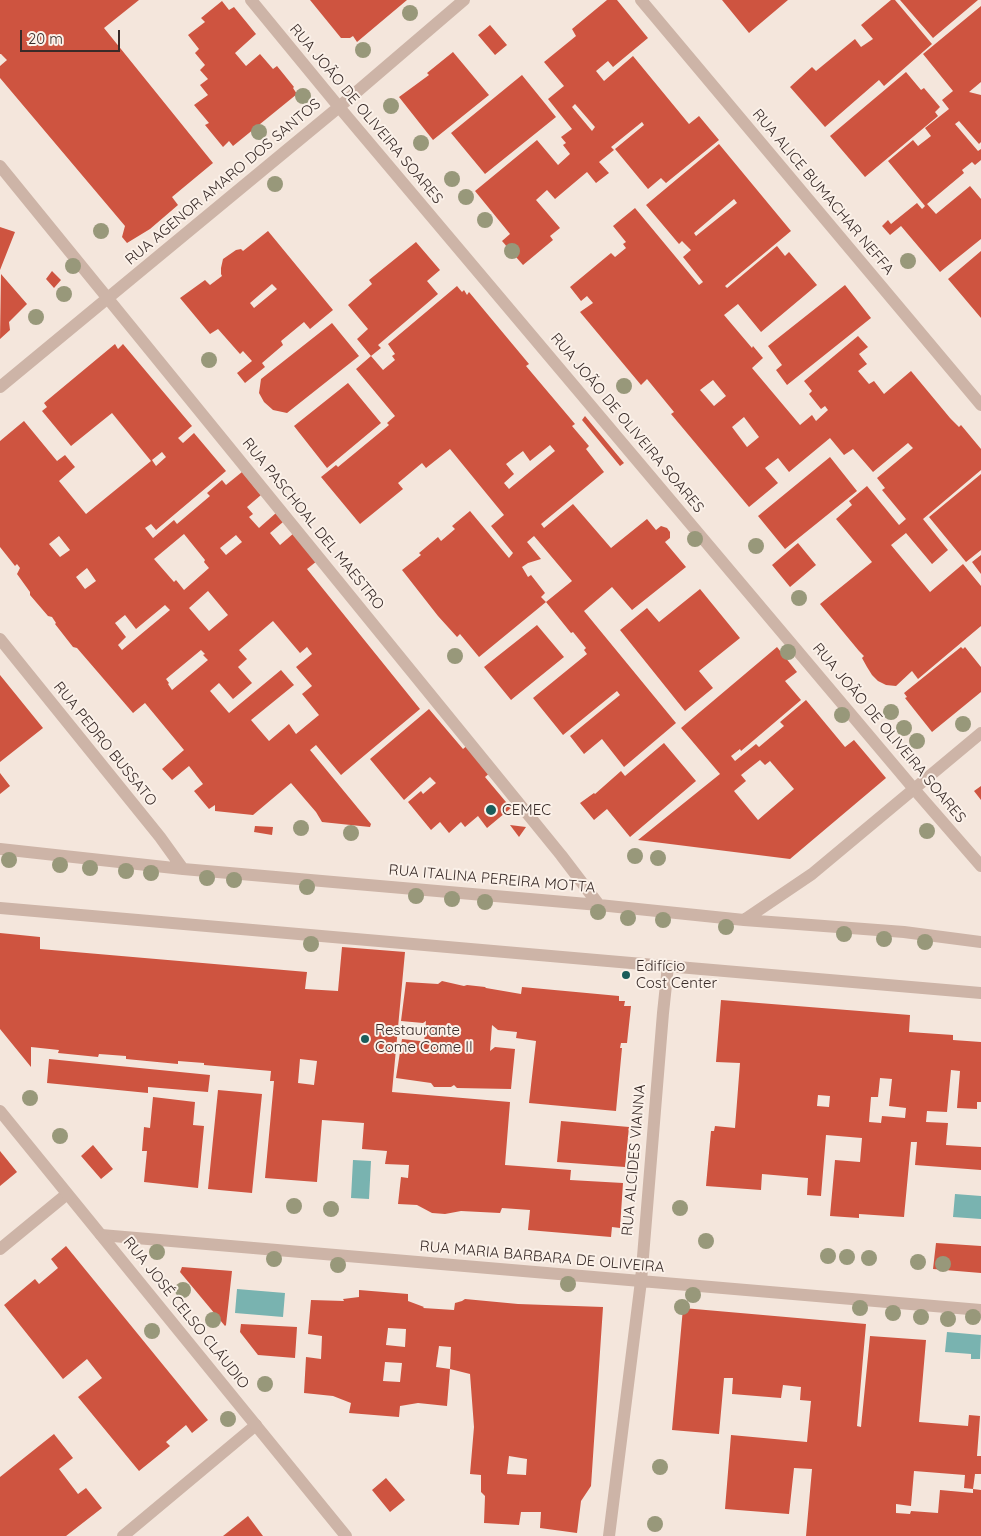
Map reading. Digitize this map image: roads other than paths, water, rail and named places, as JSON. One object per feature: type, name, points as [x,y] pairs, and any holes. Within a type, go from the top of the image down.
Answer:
[{"type":"street","name":"RUA JOÃO DE OLIVEIRA SOARES","points":[[251,0],[339,107],[981,866]]},
{"type":"street","name":"RUA AGENOR AMARO DOS SANTOS","points":[[0,387],[339,107],[464,0]]},
{"type":"street","name":"RUA ALICE BUMACHAR NEFFA","points":[[641,0],[981,405]]},
{"type":"street","name":"RUA PASCHOAL DEL MAESTRO","points":[[0,166],[536,824],[599,904]]},
{"type":"street","name":"RUA PEDRO BUSSATO","points":[[0,639],[160,837],[183,869]]},
{"type":"street","points":[[744,920],[812,874],[981,733]]},
{"type":"street","name":"RUA ITALINA PEREIRA MOTTA","points":[[0,849],[183,869],[599,904],[744,920],[904,932],[981,942]]},
{"type":"street","points":[[0,908],[981,993]]},
{"type":"street","name":"RUA ALCIDES VIANNA","points":[[609,1536],[641,1282],[668,966]]},
{"type":"street","name":"RUA JOSÉ CELSO CLÁUDIO","points":[[0,1111],[346,1536]]},
{"type":"street","points":[[0,1248],[67,1194]]},
{"type":"street","name":"RUA MARIA BARBARA DE OLIVEIRA","points":[[101,1235],[981,1310]]},
{"type":"street","points":[[123,1536],[256,1425]]},
{"type":"water","points":[[353,1160],[371,1161],[369,1199],[351,1198]]},
{"type":"water","points":[[955,1194],[981,1196],[981,1219],[953,1217]]},
{"type":"water","points":[[237,1289],[285,1293],[283,1317],[235,1313]]},
{"type":"water","points":[[947,1332],[981,1335],[980,1359],[971,1359],[971,1354],[945,1352]]},
{"type":"place","name":"CEMEC","points":[[491,810]]},
{"type":"place","name":"Edifício Cost Center","points":[[626,975]]},
{"type":"place","name":"Restaurante Come Come II","points":[[365,1039]]}]
